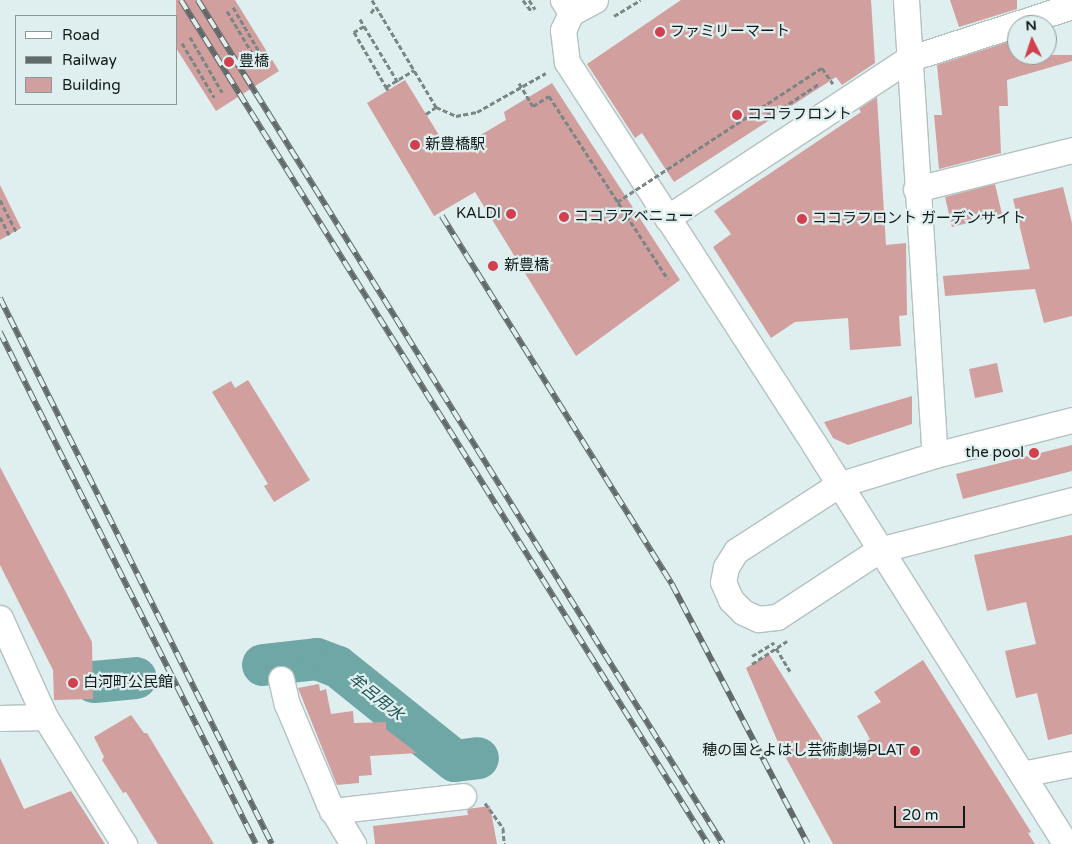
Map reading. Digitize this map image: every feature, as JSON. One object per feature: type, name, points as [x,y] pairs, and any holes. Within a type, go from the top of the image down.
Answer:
[{"type":"street","points":[[906,0],[916,189],[935,455]]},
{"type":"street","points":[[603,9],[567,6],[563,30],[567,62],[1066,844]]},
{"type":"street","points":[[667,218],[908,59],[1072,6]]},
{"type":"street","points":[[916,189],[1072,150]]},
{"type":"street","points":[[1072,420],[935,455],[838,485],[736,551],[726,567],[723,582],[731,600],[743,612],[758,619],[777,617],[879,550],[1072,500]]},
{"type":"street","points":[[0,618],[9,654],[45,717],[124,844]]},
{"type":"street","points":[[281,679],[295,725],[332,811],[353,844]]},
{"type":"street","points":[[0,718],[45,717]]},
{"type":"street","points":[[1022,774],[1072,764]]},
{"type":"street","points":[[332,811],[463,796]]},
{"type":"path","points":[[371,13],[376,10],[372,0]]},
{"type":"path","points":[[372,0],[436,107],[456,116],[477,112],[548,72]]},
{"type":"path","points":[[523,0],[532,12]]},
{"type":"path","points":[[529,0],[535,9]]},
{"type":"path","points":[[603,9],[641,0]]},
{"type":"path","points":[[232,7],[267,65]]},
{"type":"path","points":[[227,11],[261,68]]},
{"type":"path","points":[[360,19],[398,82]]},
{"type":"path","points":[[364,26],[354,32],[387,89],[414,70]]},
{"type":"path","points":[[190,38],[222,92]]},
{"type":"path","points":[[182,43],[214,97]]},
{"type":"path","points":[[617,202],[822,68],[834,84]]},
{"type":"path","points":[[764,106],[770,116],[820,82]]},
{"type":"path","points":[[519,83],[533,106],[549,96],[668,279]]},
{"type":"path","points":[[426,114],[436,107]]},
{"type":"path","points":[[0,200],[16,231]]},
{"type":"path","points":[[0,217],[9,235]]},
{"type":"path","points":[[752,664],[792,637]]},
{"type":"path","points":[[776,648],[790,670]]},
{"type":"path","points":[[463,796],[477,794],[491,809],[503,828],[504,844]]},
{"type":"building","name":"豊橋","points":[[176,0],[235,0],[279,71],[216,111],[178,51],[178,15],[176,15]]},
{"type":"building","points":[[681,0],[871,0],[875,63],[842,85],[836,77],[674,182],[642,133],[635,138],[587,64]]},
{"type":"building","points":[[950,0],[1017,0],[1017,9],[959,27]]},
{"type":"building","points":[[1007,42],[1007,65],[1057,65],[1057,55],[1072,55],[1072,61],[1007,80],[1008,106],[999,106],[1001,153],[939,169],[934,115],[942,115],[937,65]]},
{"type":"building","name":"ココラアベニュー","points":[[405,80],[450,153],[506,120],[504,112],[552,83],[680,280],[576,356],[475,192],[434,216],[367,103]]},
{"type":"building","name":"ココラフロント ガーデンサイト","points":[[877,97],[886,245],[906,243],[907,315],[899,316],[901,346],[850,350],[848,318],[795,322],[771,338],[713,247],[731,234],[714,211],[861,112],[859,109]]},
{"type":"building","points":[[995,184],[1002,214],[952,227],[945,197]]},
{"type":"building","points":[[0,185],[21,228],[0,240]]},
{"type":"building","points":[[1063,187],[1072,223],[1072,316],[1044,323],[1035,289],[945,296],[943,276],[1030,269],[1013,199]]},
{"type":"building","points":[[997,363],[1003,392],[975,398],[969,369]]},
{"type":"building","points":[[248,380],[310,480],[274,502],[264,486],[268,484],[212,392],[231,381],[235,388]]},
{"type":"building","points":[[912,396],[912,424],[848,445],[833,438],[824,422]]},
{"type":"building","points":[[1072,445],[1072,471],[963,499],[956,474]]},
{"type":"building","points":[[0,467],[92,642],[93,699],[54,700],[53,670],[0,565]]},
{"type":"building","points":[[1072,535],[1072,734],[1048,740],[1037,693],[1016,698],[1005,651],[1036,644],[1026,602],[987,611],[974,555]]},
{"type":"building","name":"穂の国とよはし芸術劇場PLAT","points":[[769,654],[835,760],[870,739],[857,716],[881,702],[874,692],[923,660],[1031,832],[1028,833],[1035,844],[833,844],[780,747],[746,668]]},
{"type":"building","points":[[319,684],[320,691],[326,689],[331,714],[353,711],[354,723],[386,722],[386,729],[417,753],[370,756],[372,775],[359,776],[359,783],[337,785],[298,688]]},
{"type":"building","points":[[131,715],[144,733],[147,733],[214,844],[158,844],[126,792],[123,793],[102,760],[104,757],[94,737]]},
{"type":"building","points":[[0,758],[24,809],[71,791],[105,844],[0,844]]},
{"type":"building","points":[[490,806],[497,844],[375,844],[373,826],[468,815],[467,809]]},
{"type":"waterway","name":"牟呂用水","points":[[263,665],[317,659],[338,667],[455,761],[478,758]]},
{"type":"waterway","name":"牟呂用水","points":[[94,682],[136,678]]},
{"type":"railway","points":[[181,0],[708,844]]},
{"type":"railway","points":[[198,0],[723,844]]},
{"type":"railway","points":[[442,216],[672,584],[808,844]]},
{"type":"railway","points":[[0,298],[272,844]]},
{"type":"railway","points":[[0,332],[256,844]]},
{"type":"place","name":"ファミリーマート","points":[[660,32]]},
{"type":"place","name":"豊橋","points":[[229,62]]},
{"type":"place","name":"ココラフロント","points":[[737,115]]},
{"type":"place","name":"新豊橋駅","points":[[415,145]]},
{"type":"place","name":"KALDI","points":[[511,214]]},
{"type":"place","name":"ココラアベニュー","points":[[564,217]]},
{"type":"place","name":"ココラフロント ガーデンサイト","points":[[802,219]]},
{"type":"place","name":"新豊橋","points":[[493,266]]},
{"type":"place","name":"the pool","points":[[1034,453]]},
{"type":"place","name":"白河町公民館","points":[[73,683]]},
{"type":"place","name":"穂の国とよはし芸術劇場PLAT","points":[[915,751]]}]
